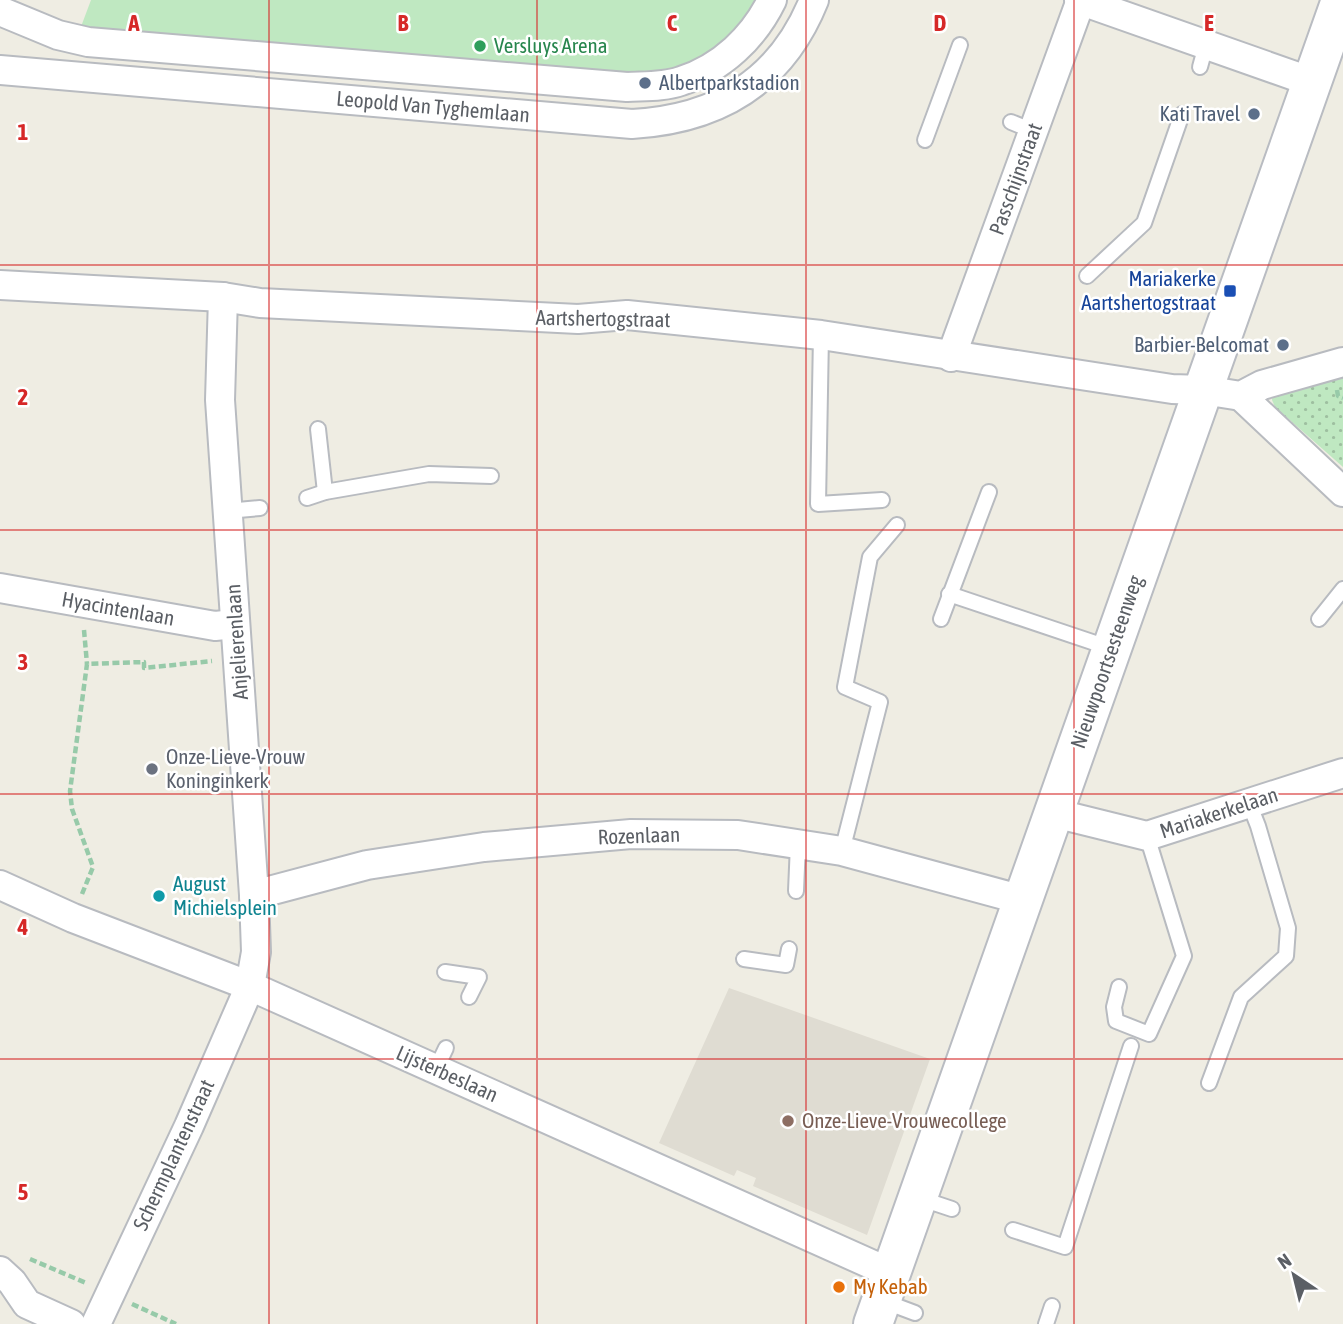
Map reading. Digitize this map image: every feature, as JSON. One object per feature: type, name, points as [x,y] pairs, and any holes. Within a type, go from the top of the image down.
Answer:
[{"type":"main road","name":"Nieuwpoortsesteenweg","points":[[890,1303],[935,1204],[1023,900],[1312,82],[1334,50],[1341,0]]},
{"type":"street","name":"Leopold Van Tyghemlaan","points":[[0,11],[58,35],[88,42],[627,87],[660,86],[700,74],[728,56],[751,35],[772,0]]},
{"type":"street","name":"Leopold Van Tyghemlaan","points":[[0,70],[618,123],[659,122],[690,116],[718,106],[765,75],[783,54],[807,17],[814,0]]},
{"type":"street","points":[[1080,0],[1203,56],[1312,82]]},
{"type":"street","name":"Passchijnstraat","points":[[951,357],[1022,127],[1080,0]]},
{"type":"street","name":"Aartshertogstraat","points":[[0,285],[223,297],[260,303],[578,319],[627,315],[821,335],[951,357],[1172,389],[1203,390],[1241,396]]},
{"type":"street","name":"Anjelierenlaan","points":[[223,297],[220,400],[254,895],[256,952],[250,986]]},
{"type":"street","points":[[1343,362],[1262,385],[1241,396],[1343,492]]},
{"type":"street","name":"Hyacintenlaan","points":[[0,588],[215,626],[237,638]]},
{"type":"street","name":"Mariakerkelaan","points":[[1054,813],[1147,836],[1343,773]]},
{"type":"street","name":"Rozenlaan","points":[[254,895],[367,865],[484,847],[631,834],[738,835],[842,851],[1023,900]]},
{"type":"street","name":"Lijsterbeslaan","points":[[0,885],[73,918],[441,1058],[890,1303]]},
{"type":"street","name":"Schermplantenstraat","points":[[96,1324],[189,1126],[250,986]]},
{"type":"street","points":[[0,1271],[12,1282],[14,1307],[71,1324]]},
{"type":"lane","points":[[925,140],[946,97],[960,45]]},
{"type":"lane","points":[[1087,276],[1144,223],[1182,114]]},
{"type":"lane","points":[[821,335],[818,504],[882,500]]},
{"type":"lane","points":[[318,429],[325,492]]},
{"type":"lane","points":[[307,498],[325,492],[429,474],[491,475]]},
{"type":"lane","points":[[941,619],[989,492]]},
{"type":"lane","points":[[227,511],[260,508]]},
{"type":"lane","points":[[842,851],[880,702],[845,687],[870,556],[897,525]]},
{"type":"lane","points":[[1319,619],[1343,589]]},
{"type":"lane","points":[[949,594],[1112,649]]},
{"type":"lane","points":[[1209,1083],[1241,997],[1286,956],[1288,928],[1249,803]]},
{"type":"lane","points":[[1119,987],[1114,1007],[1116,1021],[1149,1034],[1184,956],[1147,836]]},
{"type":"lane","points":[[796,891],[798,844]]},
{"type":"lane","points":[[744,959],[786,965],[789,949]]},
{"type":"lane","points":[[445,972],[479,977],[468,997]]},
{"type":"lane","points":[[1013,1230],[1065,1247],[1131,1046]]},
{"type":"lane","points":[[1046,1324],[1052,1306]]},
{"type":"path","points":[[73,918],[93,867],[72,809],[70,791],[87,664],[144,662],[144,668],[205,663],[237,638]]},
{"type":"shaded area","name":"Onze-Lieve-Vrouwecollege","points":[[729,988],[930,1059],[867,1235],[753,1186],[756,1178],[737,1170],[734,1176],[659,1143]]},
{"type":"green space","name":"Versluys Arena","points":[[91,0],[765,0],[720,55],[665,78],[79,32]]},
{"type":"green space","points":[[1343,371],[1343,467],[1275,407],[1272,400],[1273,393]]},
{"type":"place","name":"Versluys Arena","points":[[480,46]]},
{"type":"place","name":"Albertparkstadion","points":[[645,83]]},
{"type":"place","name":"Kati Travel","points":[[1254,114]]},
{"type":"place","name":"Mariakerke Aartshertogstraat","points":[[1230,291]]},
{"type":"place","name":"Barbier-Belcomat","points":[[1283,345]]},
{"type":"place","name":"Onze-Lieve-Vrouw Koninginkerk","points":[[152,769]]},
{"type":"place","name":"August Michielsplein","points":[[159,896]]},
{"type":"place","name":"Onze-Lieve-Vrouwecollege","points":[[788,1121]]},
{"type":"place","name":"My Kebab","points":[[839,1287]]}]
